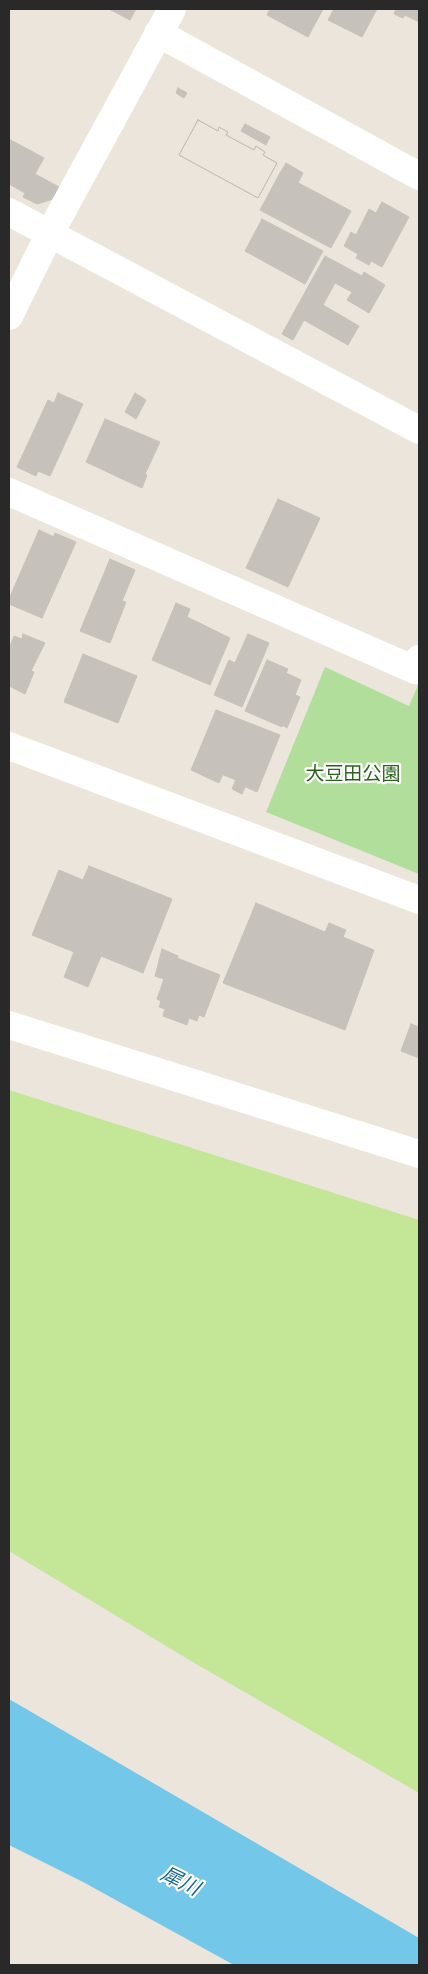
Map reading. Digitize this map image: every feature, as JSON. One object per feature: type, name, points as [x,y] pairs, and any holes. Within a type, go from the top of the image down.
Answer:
[{"type":"street","points":[[9,316],[50,234],[172,9]]},
{"type":"street","points":[[158,33],[419,176]]},
{"type":"street","points":[[9,212],[419,430]]},
{"type":"street","points":[[9,492],[415,670],[419,659]]},
{"type":"street","points":[[9,746],[419,900]]},
{"type":"street","points":[[9,1025],[419,1154]]},
{"type":"green space","name":"大豆田公園","points":[[325,667],[409,706],[419,683],[419,874],[266,812]]},
{"type":"green space","points":[[9,1090],[419,1220],[419,1793],[191,1661],[9,1551]]},
{"type":"water","name":"犀川","points":[[9,1699],[419,1938],[419,1965],[234,1965],[83,1882],[9,1845]]},
{"type":"building","points":[[109,9],[136,9],[130,20]]},
{"type":"building","points":[[270,9],[323,9],[308,37],[267,15]]},
{"type":"building","points":[[334,9],[377,9],[362,37],[328,20]]},
{"type":"building","points":[[396,9],[419,9],[419,22],[405,15],[403,18],[394,14]]},
{"type":"building","points":[[178,88],[187,93],[184,98],[176,93]]},
{"type":"building","points":[[198,120],[218,131],[219,127],[228,132],[226,135],[254,150],[256,146],[265,152],[263,155],[277,163],[258,198],[179,155]]},
{"type":"building","points":[[198,120],[218,131],[219,127],[228,132],[226,135],[254,150],[256,146],[265,152],[263,155],[277,163],[258,198],[179,155]]},
{"type":"building","points":[[245,124],[270,137],[266,145],[241,131]]},
{"type":"building","points":[[9,139],[44,158],[35,174],[61,188],[56,198],[37,204],[23,197],[25,193],[9,184]]},
{"type":"building","points":[[286,163],[303,173],[298,183],[280,173]]},
{"type":"building","points":[[280,173],[351,211],[331,248],[260,210]]},
{"type":"building","points":[[382,202],[409,217],[382,267],[371,261],[369,265],[356,258],[358,254],[344,246],[351,232],[356,235],[369,209],[376,213]]},
{"type":"building","points":[[262,219],[323,251],[305,284],[245,251]]},
{"type":"building","points":[[325,256],[362,276],[364,272],[385,285],[369,313],[347,300],[352,292],[335,283],[323,305],[359,326],[348,345],[304,320],[293,340],[282,334]]},
{"type":"building","points":[[58,393],[83,404],[50,476],[38,471],[36,476],[17,467],[48,400],[54,403]]},
{"type":"building","points":[[135,393],[146,400],[136,419],[125,412]]},
{"type":"building","points":[[105,419],[160,442],[145,474],[138,471],[133,484],[86,462]]},
{"type":"building","points":[[139,471],[147,475],[142,488],[133,484]]},
{"type":"building","points":[[278,499],[320,518],[288,587],[246,568]]},
{"type":"building","points":[[39,530],[54,537],[55,533],[76,542],[42,618],[9,604],[9,599]]},
{"type":"building","points":[[110,559],[135,570],[122,601],[126,602],[110,643],[80,631]]},
{"type":"building","points":[[176,603],[190,609],[187,617],[230,638],[210,685],[152,660]]},
{"type":"building","points":[[23,634],[45,643],[31,671],[34,672],[25,694],[9,686],[9,649],[14,636],[22,639]]},
{"type":"building","points":[[248,634],[269,643],[242,707],[214,695],[229,660],[235,663]]},
{"type":"building","points":[[83,654],[137,676],[118,723],[64,702]]},
{"type":"building","points":[[267,660],[288,669],[286,673],[301,680],[295,695],[300,697],[287,728],[245,711]]},
{"type":"building","points":[[216,710],[280,735],[257,792],[235,782],[236,780],[194,763]]},
{"type":"building","points":[[194,763],[223,774],[219,783],[191,770]]},
{"type":"building","points":[[235,782],[245,787],[242,794],[232,789]]},
{"type":"building","points":[[89,866],[172,899],[143,973],[101,956],[88,987],[64,977],[74,952],[32,935],[59,870],[83,880]]},
{"type":"building","points":[[256,903],[325,932],[329,923],[346,930],[343,937],[374,950],[345,1030],[223,983]]},
{"type":"building","points":[[162,949],[178,956],[177,958],[220,975],[204,1017],[199,1015],[197,1021],[189,1018],[187,1025],[163,1016],[165,1009],[159,1007],[161,1001],[157,999],[164,979],[155,976]]},
{"type":"building","points":[[411,1024],[419,1027],[419,1058],[401,1051]]}]
